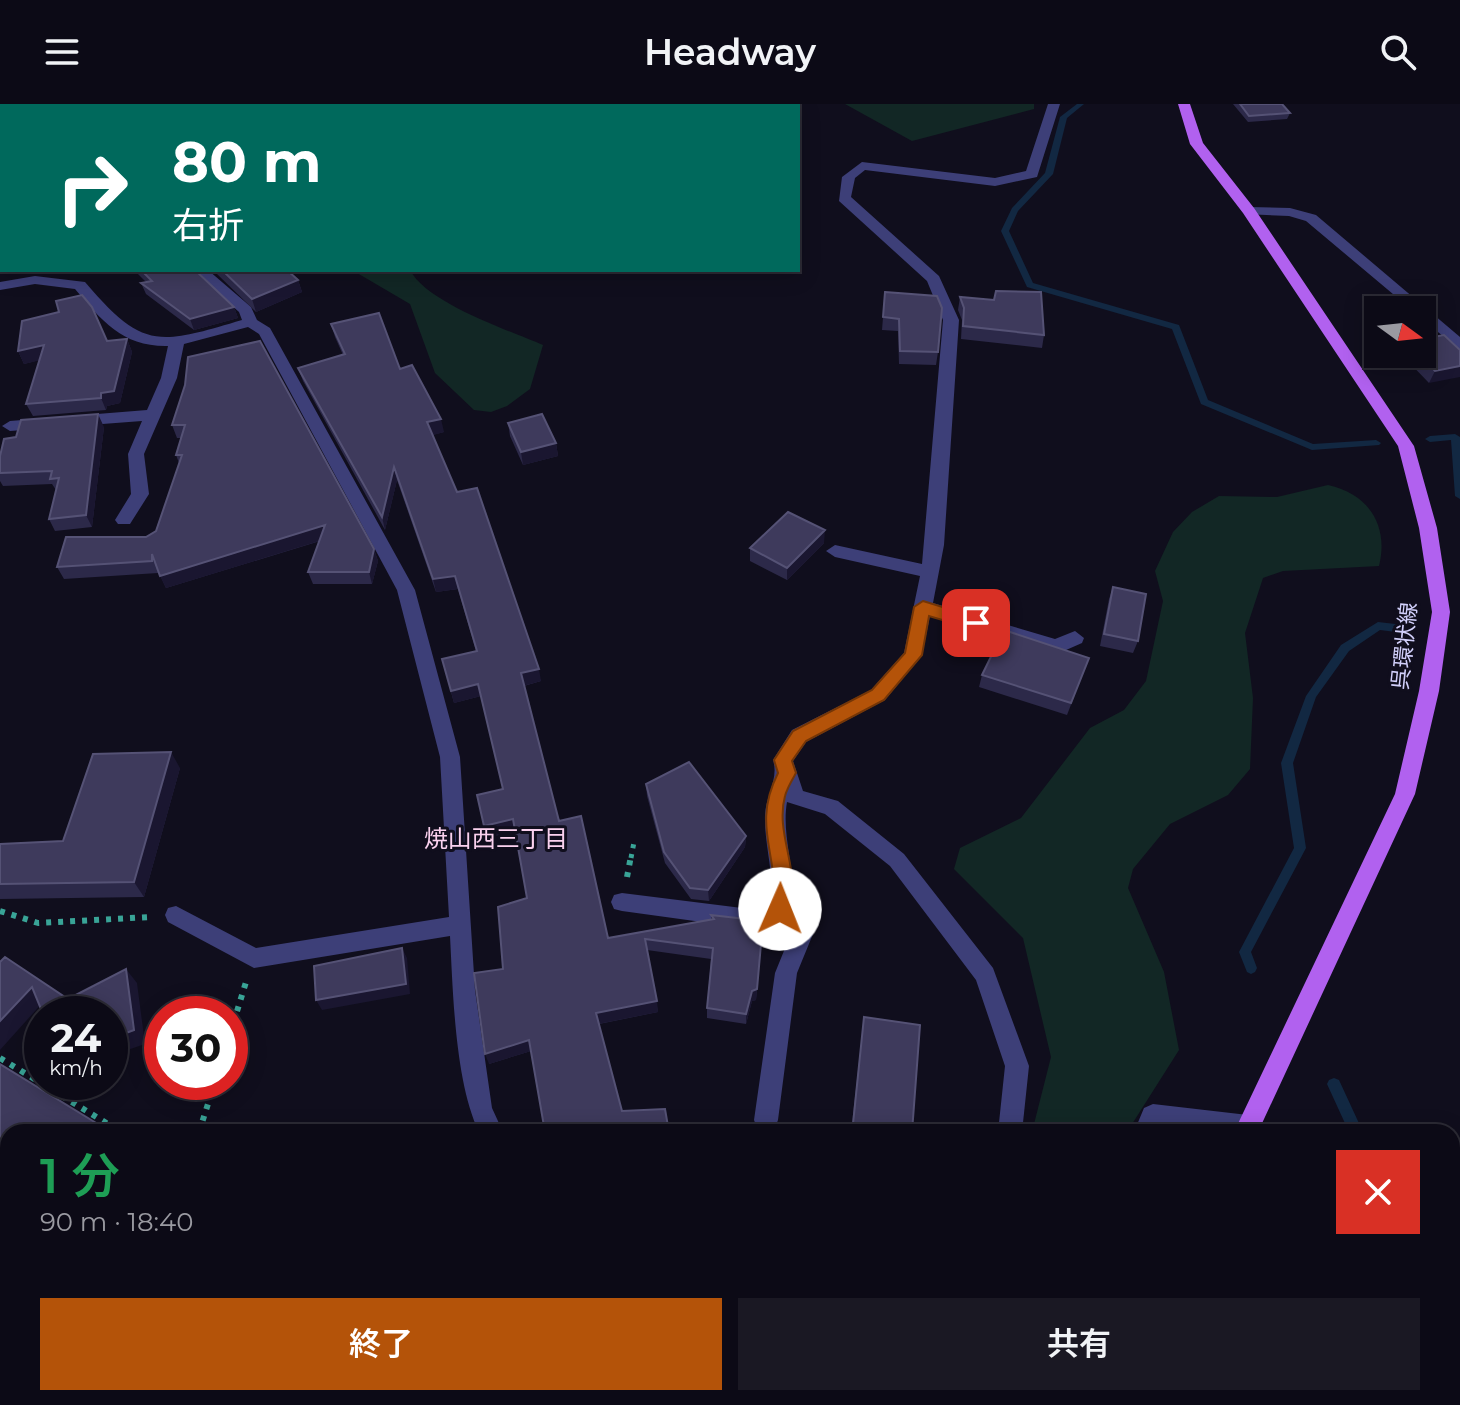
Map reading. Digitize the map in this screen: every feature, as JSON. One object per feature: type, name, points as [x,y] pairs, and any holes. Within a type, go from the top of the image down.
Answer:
[{"type":"main road","name":"呉環状線","points":[[1184,104],[1197,144],[1249,211],[1406,446],[1428,528],[1441,612],[1429,691],[1405,794],[1252,1124]]},
{"type":"street","points":[[1011,1124],[1017,1066],[985,975],[897,860],[831,807],[795,797],[783,760],[799,736],[878,695],[913,655],[935,545],[951,320],[934,279],[844,198],[849,177],[862,166],[995,182],[1032,174],[1054,104]]},
{"type":"street","points":[[1249,211],[1290,212],[1311,218],[1405,296]]},
{"type":"street","points":[[201,272],[246,310],[250,322],[265,331],[406,590],[450,757],[464,990],[478,1094],[488,1124]]},
{"type":"street","points":[[0,286],[35,280],[80,285],[120,330],[159,342],[250,322]]},
{"type":"street","points":[[1436,322],[1458,341]]},
{"type":"street","points":[[124,520],[140,494],[136,454],[169,378],[177,340]]},
{"type":"street","points":[[10,426],[153,415]]},
{"type":"street","points":[[835,551],[930,572]]},
{"type":"street","points":[[923,607],[1057,647],[1075,638]]},
{"type":"street","points":[[622,902],[760,920],[780,909],[784,892],[774,835],[775,797],[787,773]]},
{"type":"street","points":[[766,1120],[786,973],[802,934],[780,909]]},
{"type":"street","points":[[176,915],[254,958],[461,925]]},
{"type":"street","points":[[1150,1124],[1153,1116],[1208,1124]]},
{"type":"path","points":[[622,902],[634,842]]},
{"type":"path","points":[[0,911],[38,923],[176,915]]},
{"type":"path","points":[[242,996],[254,958]]},
{"type":"path","points":[[0,1058],[108,1124]]},
{"type":"path","points":[[202,1124],[209,1100]]},
{"type":"green space","points":[[845,104],[1034,104],[1034,109],[912,141]]},
{"type":"green space","points":[[355,272],[412,272],[433,294],[450,304],[543,345],[530,389],[507,406],[491,412],[474,410],[435,373],[410,304]]},
{"type":"green space","points":[[1328,485],[1355,496],[1373,514],[1378,525],[1381,538],[1379,566],[1283,571],[1263,578],[1245,633],[1253,698],[1250,769],[1228,795],[1170,824],[1133,869],[1128,888],[1164,972],[1179,1050],[1132,1124],[1034,1124],[1051,1057],[1023,938],[954,869],[960,848],[1021,818],[1090,728],[1124,710],[1146,681],[1163,601],[1155,571],[1173,532],[1192,512],[1219,496],[1277,497]]},
{"type":"building","points":[[1240,104],[1282,104],[1290,113],[1249,116]]},
{"type":"building","points":[[143,272],[197,272],[234,307],[190,319],[141,283],[152,281]]},
{"type":"building","points":[[224,272],[289,272],[298,280],[252,299]]},
{"type":"building","points":[[996,291],[1041,292],[1044,335],[963,326],[964,308],[960,297],[994,300]]},
{"type":"building","points":[[885,292],[937,296],[942,308],[938,352],[900,351],[899,319],[883,317]]},
{"type":"building","points":[[82,295],[92,307],[107,341],[127,339],[114,391],[101,393],[101,398],[26,404],[44,345],[18,351],[22,321],[59,312],[56,301]]},
{"type":"building","points":[[379,313],[400,369],[412,365],[441,419],[427,422],[457,492],[477,488],[539,669],[521,673],[559,821],[581,816],[608,938],[714,919],[711,915],[763,921],[757,989],[752,991],[746,1014],[707,1008],[713,948],[645,939],[657,1001],[596,1013],[622,1111],[665,1109],[668,1124],[544,1124],[529,1040],[485,1054],[474,973],[503,969],[498,907],[527,898],[513,819],[484,826],[477,795],[503,789],[478,684],[451,691],[442,659],[477,651],[455,576],[433,579],[394,467],[382,517],[298,368],[345,354],[331,324]]},
{"type":"building","points":[[1444,335],[1460,350],[1460,366],[1435,371],[1432,368],[1436,368],[1436,336]]},
{"type":"building","points":[[260,341],[374,549],[369,572],[308,572],[325,525],[160,576],[152,554],[152,561],[57,567],[66,537],[146,537],[156,531],[182,455],[176,455],[185,425],[172,425],[185,385],[188,357]]},
{"type":"building","points":[[98,414],[86,515],[49,519],[59,478],[50,479],[52,471],[0,473],[4,439],[16,437],[21,420]]},
{"type":"building","points":[[542,414],[556,443],[521,452],[508,423]]},
{"type":"building","points":[[788,512],[825,530],[787,568],[750,548]]},
{"type":"building","points":[[1113,587],[1146,594],[1138,641],[1104,634]]},
{"type":"building","points":[[1004,630],[1089,658],[1071,703],[982,675]]},
{"type":"building","points":[[171,752],[134,882],[0,884],[0,844],[63,841],[93,754]]},
{"type":"building","points":[[689,762],[746,836],[708,890],[690,888],[664,852],[646,784]]},
{"type":"building","points":[[402,948],[406,984],[316,1000],[314,966]]},
{"type":"building","points":[[5,957],[64,996],[36,996],[32,987],[0,1021],[0,962]]},
{"type":"building","points":[[126,969],[134,1030],[128,1032],[128,996],[74,996]]},
{"type":"building","points":[[864,1017],[920,1025],[913,1124],[853,1124]]},
{"type":"building","points":[[0,1064],[24,1079],[24,1100],[59,1100],[98,1124],[0,1124]]},
{"type":"waterway","points":[[1081,104],[1064,117],[1049,174],[1015,210],[1005,231],[1030,285],[1176,327],[1204,402],[1312,447],[1376,443]]},
{"type":"waterway","points":[[1430,439],[1455,437],[1460,496]]},
{"type":"waterway","points":[[1251,968],[1245,952],[1300,848],[1287,763],[1311,696],[1345,648],[1378,626],[1404,629]]},
{"type":"waterway","points":[[1334,1084],[1352,1124]]},
{"type":"district","name":"焼山西三丁目","points":[[496,839]]},
{"type":"route","points":[[780,909],[784,892],[774,835],[775,797],[787,773],[783,760],[799,736],[878,695],[913,655],[923,607],[976,623]]}]
